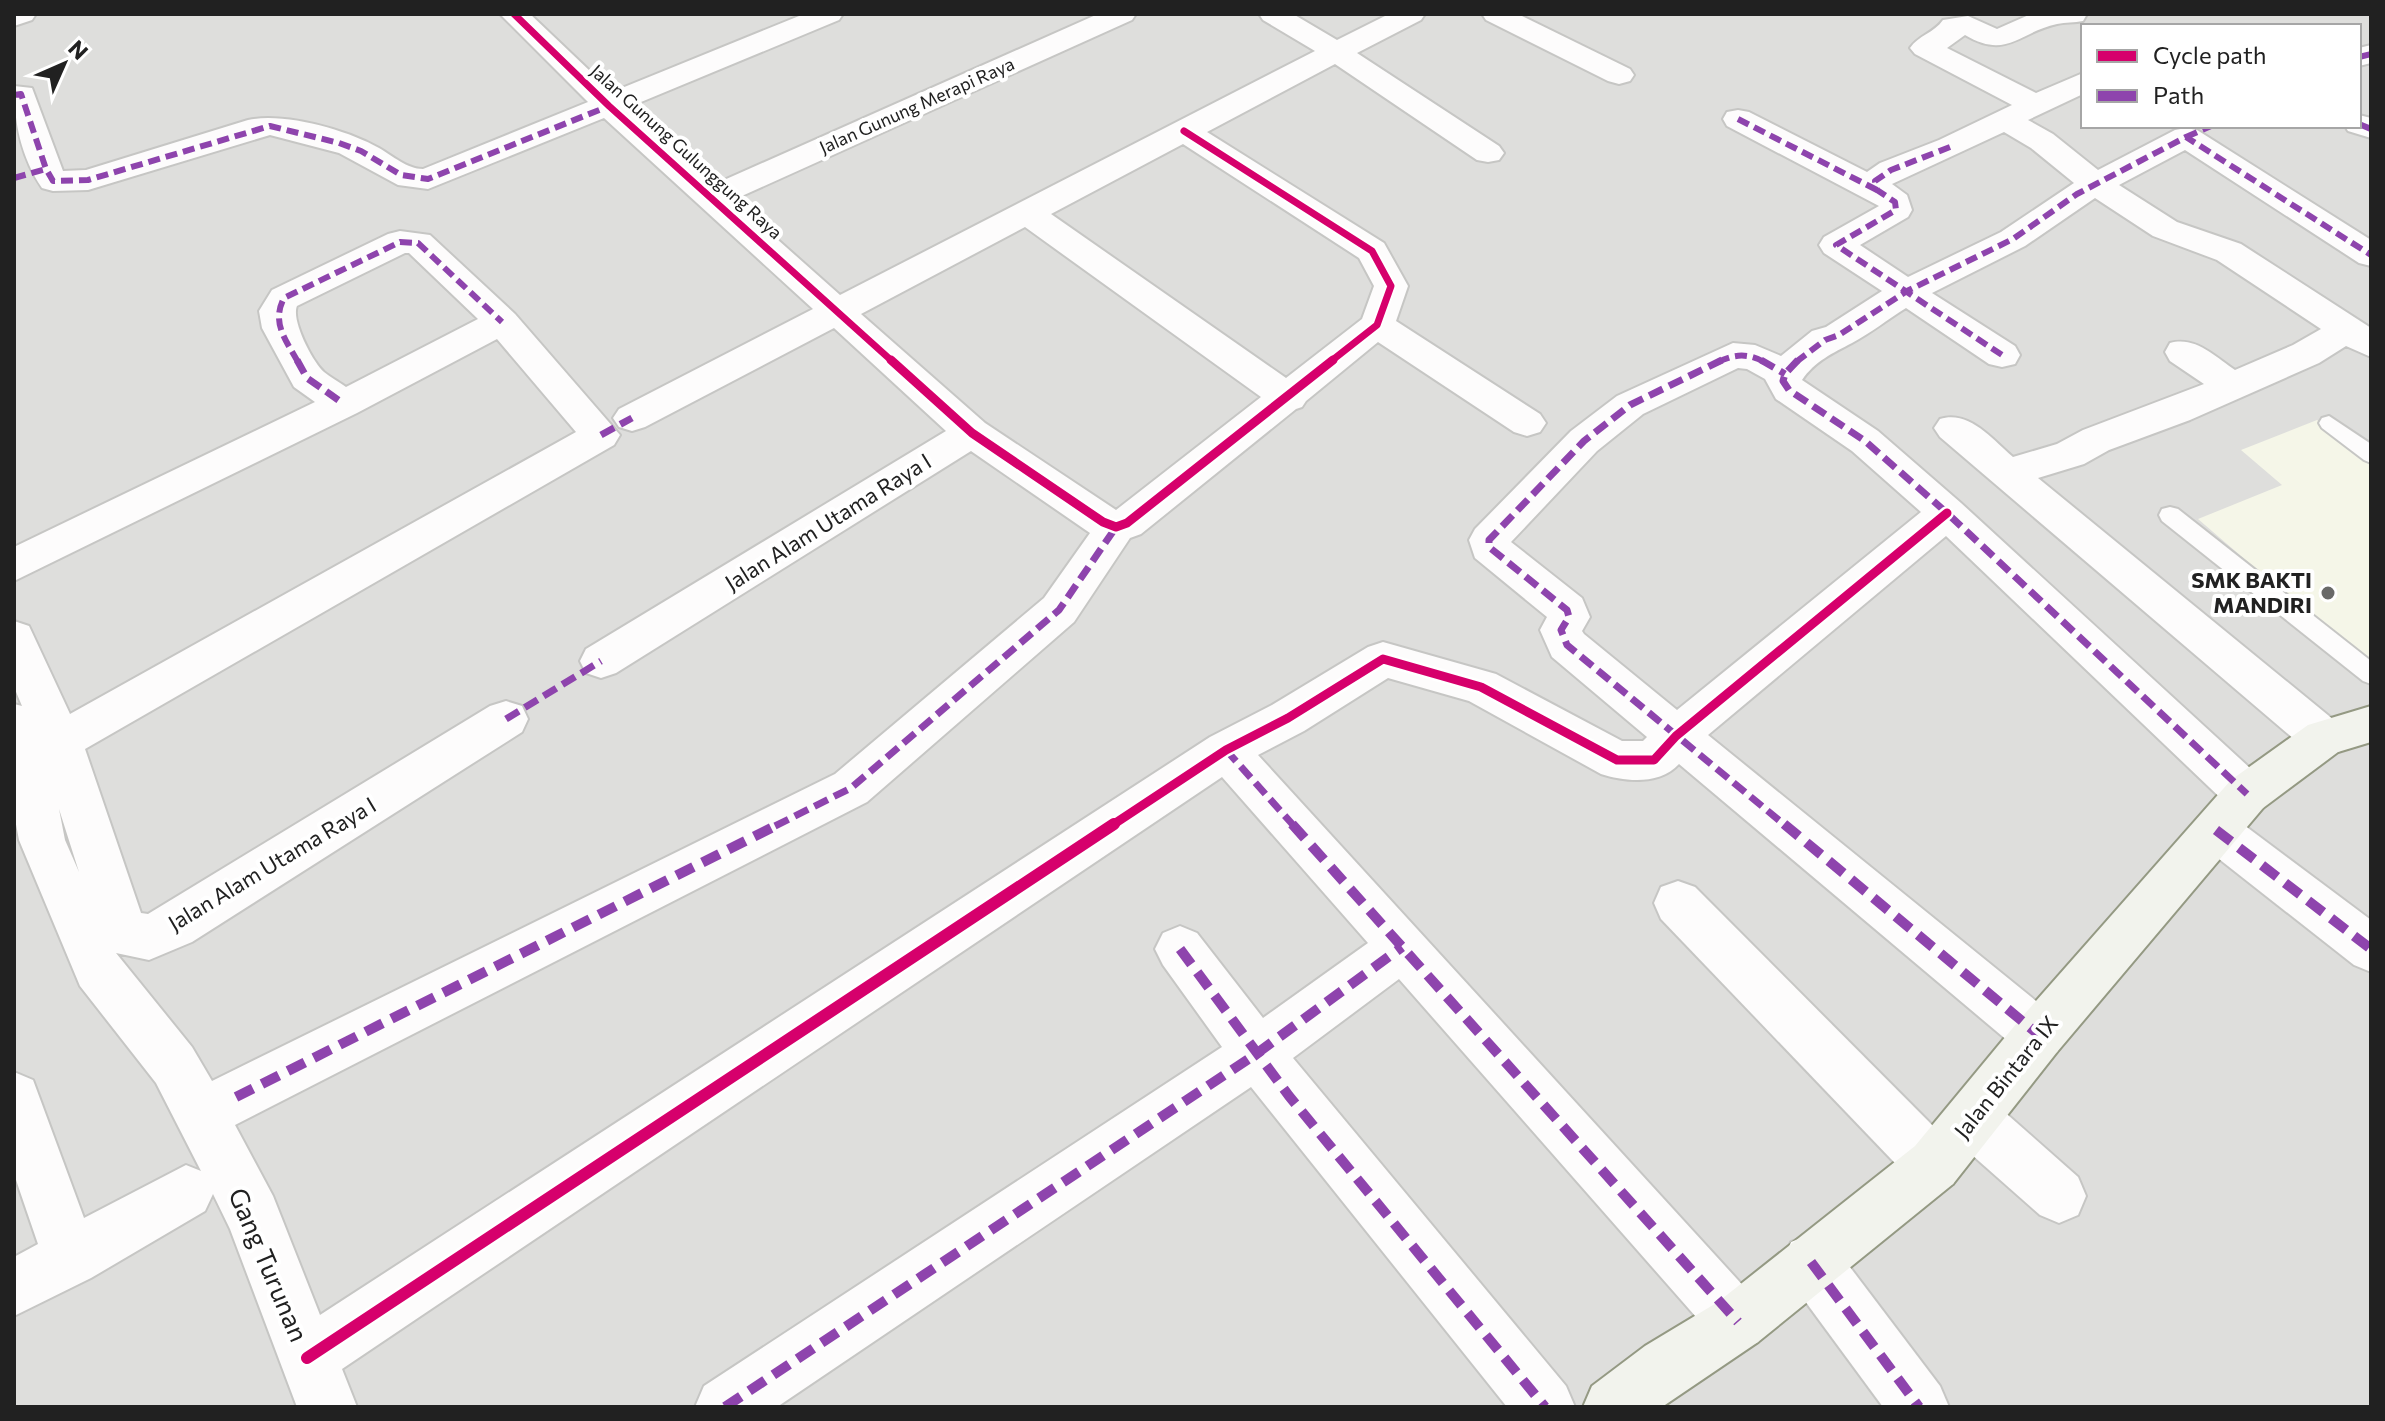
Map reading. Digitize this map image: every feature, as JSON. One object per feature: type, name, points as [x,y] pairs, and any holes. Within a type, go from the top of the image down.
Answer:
[{"type":"street","points":[[14,17],[22,14]]},
{"type":"street","name":"Jalan Gunung Gulunggung Raya","points":[[514,14],[609,106],[972,433],[1103,522],[1116,527]]},
{"type":"street","name":"Jalan Gunung Merapi Raya","points":[[711,198],[1122,14]]},
{"type":"street","points":[[1273,14],[1488,153]]},
{"type":"street","points":[[632,418],[1411,14]]},
{"type":"street","points":[[1496,14],[1619,75]]},
{"type":"street","points":[[2073,14],[2053,15],[2000,38],[1961,24],[1953,26],[1952,33],[1925,48],[2020,112],[2042,141],[2096,184],[2165,229],[2229,252],[2359,337]]},
{"type":"street","points":[[14,95],[21,94],[46,169],[53,181],[88,180],[270,126],[361,151],[416,181],[428,179],[609,106],[807,18]]},
{"type":"street","points":[[1877,190],[1875,181],[1891,170],[1950,147],[2081,83]]},
{"type":"street","points":[[1738,119],[1895,202],[1896,210],[1836,245],[2002,355]]},
{"type":"street","points":[[201,1114],[851,788],[1059,610],[1116,527],[1127,523],[1289,398],[1377,325],[1391,286],[1372,251],[1184,131]]},
{"type":"street","points":[[2371,255],[2198,132],[2096,184],[2013,239],[1907,291],[1802,356],[1785,374],[1783,381],[1789,390],[1865,441],[1947,513],[2232,812],[2371,949]]},
{"type":"street","points":[[14,178],[46,169]]},
{"type":"street","points":[[1027,213],[1289,398]]},
{"type":"street","points":[[14,638],[34,741],[601,435],[502,322],[418,243],[400,242],[284,298],[277,311],[280,328],[307,378],[344,404]]},
{"type":"street","points":[[14,565],[344,404],[502,322]]},
{"type":"street","points":[[1377,325],[1527,423]]},
{"type":"street","points":[[2007,473],[2070,454],[2096,440],[2177,411],[2306,354],[2359,337]]},
{"type":"street","points":[[2183,352],[2232,386]]},
{"type":"street","points":[[1785,374],[1755,357],[1733,355],[1630,405],[1584,441],[1489,540],[1489,547],[1567,610],[1569,617],[1561,630],[1567,645],[2039,1035]]},
{"type":"street","points":[[1953,428],[2007,473],[2347,731]]},
{"type":"street","name":"Jalan Alam Utama Raya I","points":[[601,661],[972,433]]},
{"type":"street","points":[[317,1383],[1226,750],[1288,718],[1383,659],[1481,687],[1617,760],[1654,760],[1676,736],[1947,513]]},
{"type":"street","name":"Jalan Alam Utama Raya I","points":[[34,741],[124,934],[149,937],[175,926],[506,719]]},
{"type":"street","name":"Jalan Bintara IX","points":[[1613,1407],[1666,1367],[1738,1322],[1934,1165],[2039,1035],[2232,812],[2347,731]]},
{"type":"street","name":"Gang Turunan","points":[[34,741],[28,845],[98,970],[174,1065],[201,1114],[206,1180],[253,1216],[317,1383]]},
{"type":"street","points":[[1226,750],[1738,1322]]},
{"type":"street","points":[[1678,903],[1934,1165]]},
{"type":"street","points":[[725,1407],[1256,1054],[1402,947]]},
{"type":"street","points":[[1180,949],[1256,1054],[1545,1407]]},
{"type":"street","points":[[14,1098],[71,1258]]},
{"type":"street","points":[[1973,1120],[2059,1196]]},
{"type":"street","points":[[14,1288],[206,1180]]},
{"type":"street","points":[[1811,1262],[1919,1407]]},
{"type":"lane","points":[[2329,423],[2371,455]]},
{"type":"lane","points":[[2170,515],[2371,674]]},
{"type":"shaded area","points":[[14,14],[2371,14],[2371,1407],[14,1407]]},
{"type":"shaded area","name":"SMK BAKTI MANDIRI","points":[[2317,420],[2371,461],[2371,668],[2198,519],[2282,485],[2241,450]]},
{"type":"marked path","points":[[2361,56],[2371,54]]},
{"type":"marked path","points":[[14,95],[21,94],[46,169],[53,181],[88,180],[270,126],[339,143],[361,151],[401,175],[428,179],[609,106]]},
{"type":"marked path","points":[[1738,119],[1877,190]]},
{"type":"marked path","points":[[2361,125],[2371,129]]},
{"type":"marked path","points":[[2186,137],[2206,128]]},
{"type":"marked path","points":[[2247,794],[1947,513],[1865,441],[1789,390],[1783,381],[1785,374],[1802,356],[1825,340],[1839,335],[1907,291],[2013,239],[2077,194],[2186,137],[2371,255]]},
{"type":"marked path","points":[[1950,147],[1891,170],[1875,181],[1877,190],[1895,202],[1896,210],[1836,245],[2002,355]]},
{"type":"marked path","points":[[14,178],[46,169]]},
{"type":"marked path","points":[[344,404],[307,378],[280,328],[277,311],[284,298],[400,242],[418,243],[502,322]]},
{"type":"marked path","points":[[1785,374],[1755,357],[1733,355],[1630,405],[1584,441],[1489,540],[1489,547],[1567,610],[1569,617],[1561,630],[1567,645],[2039,1035]]},
{"type":"marked path","points":[[601,435],[632,418]]},
{"type":"marked path","points":[[236,1097],[851,788],[1059,610],[1116,527]]},
{"type":"marked path","points":[[506,719],[601,661]]},
{"type":"marked path","points":[[1226,750],[1738,1322]]},
{"type":"marked path","points":[[2216,830],[2371,949]]},
{"type":"marked path","points":[[725,1407],[1256,1054],[1402,947]]},
{"type":"marked path","points":[[1180,949],[1289,1096],[1545,1407]]},
{"type":"marked path","points":[[1811,1262],[1919,1407]]},
{"type":"cycle path","points":[[514,14],[609,106],[972,433],[1103,522],[1116,527],[1127,523],[1377,325],[1391,286],[1372,251],[1184,131]]},
{"type":"cycle path","points":[[307,1358],[1226,750],[1288,718],[1383,659],[1481,687],[1617,760],[1654,760],[1676,736],[1947,513]]},
{"type":"place","name":"SMK BAKTI MANDIRI","points":[[2328,593]]}]
